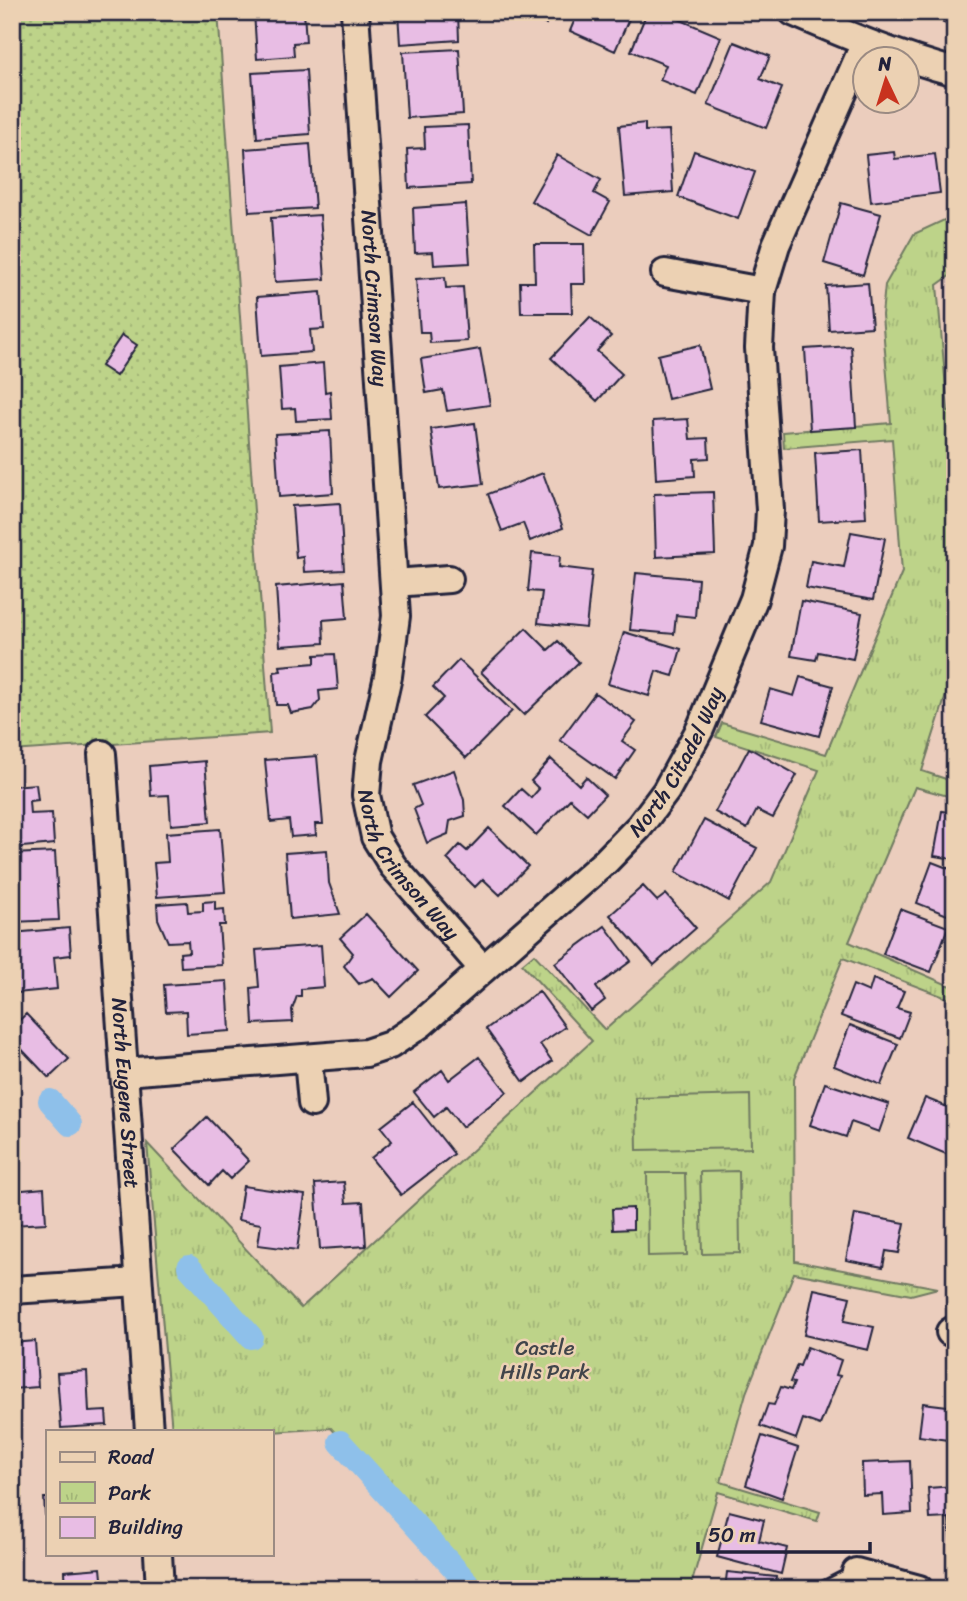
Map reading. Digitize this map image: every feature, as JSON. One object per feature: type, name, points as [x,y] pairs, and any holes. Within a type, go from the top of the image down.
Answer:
[{"type":"street","name":"North Crimson Way","points":[[355,12],[396,616],[390,664],[369,761],[366,795],[376,836],[393,866],[483,969]]},
{"type":"street","points":[[793,12],[911,61],[955,72]]},
{"type":"street","name":"North Citadel Way","points":[[125,1072],[308,1059],[366,1053],[390,1045],[421,1024],[606,861],[639,827],[666,791],[700,729],[754,599],[768,546],[770,510],[759,348],[762,292],[776,245],[865,43]]},
{"type":"street","points":[[665,273],[762,292]]},
{"type":"street","points":[[394,583],[449,579]]},
{"type":"street","name":"North Eugene Street","points":[[102,754],[149,1430]]},
{"type":"street","points":[[308,1059],[312,1103]]},
{"type":"street","points":[[12,1290],[138,1282]]},
{"type":"street","points":[[158,1556],[160,1589]]},
{"type":"street","points":[[856,1572],[919,1589]]},
{"type":"lane","points":[[823,1589],[856,1572]]},
{"type":"green space","points":[[12,12],[218,12],[270,733],[12,751]]},
{"type":"green space","name":"Castle Hills Park","points":[[955,215],[955,272],[937,285],[948,411],[955,411],[955,426],[952,426],[955,437],[955,667],[922,771],[955,782],[955,798],[915,787],[849,942],[955,988],[952,1000],[843,958],[794,1078],[795,1261],[938,1288],[911,1295],[794,1273],[746,1393],[721,1482],[820,1512],[817,1521],[718,1492],[690,1589],[478,1589],[331,1428],[273,1432],[172,1430],[147,1143],[301,1308],[592,1041],[522,964],[534,954],[605,1030],[771,882],[819,770],[716,737],[722,723],[826,754],[902,572],[892,439],[784,448],[783,432],[891,423],[882,315],[885,285],[914,234]]},
{"type":"green space","points":[[750,1095],[751,1148],[637,1150],[636,1098]]},
{"type":"green space","points":[[739,1171],[740,1253],[702,1254],[700,1172]]},
{"type":"green space","points":[[647,1173],[685,1173],[687,1255],[648,1256]]},
{"type":"building","points":[[254,12],[304,12],[306,42],[293,43],[294,56],[257,59]]},
{"type":"building","points":[[398,12],[458,12],[459,40],[400,44]]},
{"type":"building","points":[[503,12],[549,12],[546,24]]},
{"type":"building","points":[[578,12],[632,12],[615,51],[570,31]]},
{"type":"building","points":[[647,12],[662,12],[721,37],[697,95],[660,80],[666,65],[631,51]]},
{"type":"building","points":[[918,12],[936,12],[934,18]]},
{"type":"building","points":[[947,12],[955,12],[955,27],[943,23]]},
{"type":"building","points":[[734,42],[770,56],[760,79],[782,88],[766,128],[708,105]]},
{"type":"building","points":[[459,49],[463,114],[407,118],[403,52]]},
{"type":"building","points":[[306,70],[310,134],[257,138],[252,73]]},
{"type":"building","points":[[645,123],[645,131],[669,130],[673,192],[625,196],[619,126]]},
{"type":"building","points":[[468,125],[471,184],[409,188],[407,149],[425,148],[424,127]]},
{"type":"building","points":[[310,144],[315,208],[249,212],[245,149]]},
{"type":"building","points":[[694,151],[755,172],[738,219],[678,197]]},
{"type":"building","points":[[894,152],[895,159],[935,154],[940,193],[871,202],[866,155]]},
{"type":"building","points":[[557,155],[601,180],[594,193],[610,202],[592,235],[531,201]]},
{"type":"building","points":[[841,203],[881,214],[863,275],[824,263]]},
{"type":"building","points":[[466,204],[470,263],[434,265],[433,252],[415,253],[413,208]]},
{"type":"building","points":[[320,215],[325,279],[275,282],[271,218]]},
{"type":"building","points":[[534,244],[584,244],[585,284],[571,284],[572,313],[521,313],[520,282],[535,282]]},
{"type":"building","points":[[445,277],[446,288],[463,287],[467,341],[430,343],[429,332],[420,332],[416,279]]},
{"type":"building","points":[[868,283],[872,327],[829,330],[826,286]]},
{"type":"building","points":[[951,291],[955,291],[955,346]]},
{"type":"building","points":[[321,292],[324,329],[310,330],[312,352],[261,356],[257,297]]},
{"type":"building","points":[[590,317],[611,336],[597,351],[622,374],[597,401],[551,358]]},
{"type":"building","points":[[122,335],[137,345],[116,376],[101,366]]},
{"type":"building","points":[[700,345],[710,389],[668,399],[658,355]]},
{"type":"building","points":[[851,346],[856,427],[810,430],[805,349]]},
{"type":"building","points":[[480,349],[490,405],[447,411],[443,390],[426,393],[421,359]]},
{"type":"building","points":[[323,363],[325,392],[330,391],[332,419],[296,421],[295,408],[282,409],[279,367]]},
{"type":"building","points":[[688,419],[690,439],[708,438],[709,458],[694,459],[695,476],[656,479],[653,421]]},
{"type":"building","points":[[475,423],[483,484],[439,489],[431,429]]},
{"type":"building","points":[[330,431],[333,493],[279,497],[275,434]]},
{"type":"building","points":[[862,450],[866,518],[819,521],[815,453]]},
{"type":"building","points":[[543,473],[563,528],[530,541],[523,523],[502,531],[488,494]]},
{"type":"building","points":[[713,492],[715,554],[656,557],[654,494]]},
{"type":"building","points":[[340,503],[344,570],[304,572],[303,557],[296,558],[292,506]]},
{"type":"building","points":[[851,532],[885,538],[873,600],[806,588],[811,561],[844,567]]},
{"type":"building","points":[[532,553],[560,556],[559,567],[592,571],[586,628],[538,623],[542,592],[528,591]]},
{"type":"building","points":[[636,573],[698,579],[695,617],[676,615],[674,634],[630,630]]},
{"type":"building","points":[[344,581],[347,618],[323,620],[324,643],[280,646],[276,587]]},
{"type":"building","points":[[801,601],[862,613],[853,659],[818,652],[816,660],[791,656]]},
{"type":"building","points":[[526,628],[548,650],[558,641],[579,662],[524,715],[481,672]]},
{"type":"building","points":[[624,632],[681,649],[673,676],[656,671],[649,696],[608,684]]},
{"type":"building","points":[[335,654],[338,689],[319,691],[320,700],[313,709],[291,713],[288,705],[276,705],[274,672],[281,671],[280,666],[315,663],[315,655]]},
{"type":"building","points":[[459,660],[512,711],[466,758],[425,717],[444,698],[433,687]]},
{"type":"building","points":[[800,677],[833,686],[819,736],[761,720],[770,689],[794,696]]},
{"type":"building","points":[[595,693],[636,722],[622,741],[635,750],[615,779],[560,740]]},
{"type":"building","points":[[749,748],[797,775],[773,818],[757,810],[747,829],[715,812]]},
{"type":"building","points":[[317,756],[323,824],[315,824],[316,835],[291,837],[289,820],[271,822],[265,760]]},
{"type":"building","points":[[551,759],[579,785],[586,777],[605,795],[587,814],[570,799],[536,835],[505,806],[521,789],[531,798],[539,789],[531,781]]},
{"type":"building","points":[[205,761],[210,822],[171,825],[169,795],[151,796],[149,766]]},
{"type":"building","points":[[454,770],[464,800],[465,816],[450,821],[448,834],[427,843],[414,809],[421,805],[413,785]]},
{"type":"building","points":[[36,784],[38,800],[29,801],[30,814],[52,813],[54,844],[12,848],[12,786]]},
{"type":"building","points":[[942,811],[955,813],[955,859],[934,856]]},
{"type":"building","points":[[704,820],[757,848],[729,901],[676,872]]},
{"type":"building","points":[[489,828],[528,866],[500,895],[483,879],[475,887],[447,859],[460,845],[467,851]]},
{"type":"building","points":[[220,829],[225,892],[157,897],[154,863],[168,862],[166,833]]},
{"type":"building","points":[[327,850],[329,883],[340,914],[290,919],[285,853]]},
{"type":"building","points":[[55,852],[59,920],[12,922],[12,854]]},
{"type":"building","points":[[932,862],[955,871],[955,918],[917,903]]},
{"type":"building","points":[[643,886],[657,901],[666,894],[696,928],[654,965],[610,915]]},
{"type":"building","points":[[215,901],[215,910],[224,909],[225,925],[219,925],[222,965],[181,967],[180,953],[189,952],[188,941],[168,942],[158,919],[157,904],[187,902],[188,912],[203,911],[203,902]]},
{"type":"building","points":[[900,909],[948,927],[931,972],[883,954]]},
{"type":"building","points":[[366,914],[418,971],[391,997],[373,978],[359,984],[344,966],[353,953],[340,938]]},
{"type":"building","points":[[605,926],[631,961],[596,987],[605,1000],[591,1011],[555,963]]},
{"type":"building","points":[[69,928],[71,955],[54,957],[57,989],[17,993],[12,933]]},
{"type":"building","points":[[321,945],[324,987],[301,989],[301,996],[297,996],[292,1010],[293,1022],[253,1024],[251,988],[259,987],[256,950]]},
{"type":"building","points":[[873,979],[904,991],[897,1008],[910,1012],[900,1038],[841,1016],[853,985],[869,992]]},
{"type":"building","points":[[227,981],[230,1031],[187,1034],[186,1011],[166,1012],[164,985]]},
{"type":"building","points":[[539,991],[565,1027],[540,1044],[552,1061],[524,1082],[486,1029]]},
{"type":"building","points":[[26,1014],[69,1059],[49,1078],[12,1039],[12,1027]]},
{"type":"building","points":[[850,1025],[898,1044],[881,1085],[834,1066]]},
{"type":"building","points":[[479,1057],[507,1092],[462,1127],[446,1107],[434,1117],[414,1092],[442,1070],[449,1080]]},
{"type":"building","points":[[825,1083],[889,1104],[879,1132],[851,1122],[846,1137],[810,1125]]},
{"type":"building","points":[[925,1098],[955,1110],[953,1157],[908,1138]]},
{"type":"building","points":[[413,1102],[454,1154],[401,1195],[371,1158],[392,1141],[381,1127]]},
{"type":"building","points":[[207,1117],[249,1161],[230,1179],[222,1171],[209,1185],[174,1149]]},
{"type":"building","points":[[344,1182],[346,1203],[363,1202],[366,1246],[320,1249],[315,1184]]},
{"type":"building","points":[[243,1186],[305,1195],[297,1250],[258,1245],[261,1224],[238,1220]]},
{"type":"building","points":[[44,1188],[46,1223],[12,1225],[12,1191]]},
{"type":"building","points":[[633,1208],[633,1229],[613,1230],[612,1209]]},
{"type":"building","points":[[855,1214],[905,1223],[899,1253],[886,1251],[883,1267],[846,1260]]},
{"type":"building","points":[[814,1289],[850,1297],[844,1321],[874,1327],[868,1350],[804,1335]]},
{"type":"building","points":[[35,1341],[38,1387],[12,1389],[12,1343]]},
{"type":"building","points":[[807,1347],[841,1360],[836,1375],[840,1376],[820,1425],[803,1419],[796,1439],[760,1426],[768,1404],[774,1405],[781,1387],[791,1390],[794,1383],[790,1382]]},
{"type":"building","points":[[87,1371],[89,1412],[106,1411],[107,1425],[61,1428],[57,1373]]},
{"type":"building","points":[[923,1403],[955,1407],[955,1441],[919,1436]]},
{"type":"building","points":[[762,1436],[798,1448],[782,1498],[746,1485]]},
{"type":"building","points":[[910,1461],[912,1513],[883,1515],[882,1494],[863,1495],[862,1463]]},
{"type":"building","points":[[955,1486],[955,1547],[951,1547],[949,1518],[930,1519],[928,1488]]},
{"type":"building","points":[[44,1498],[46,1498],[46,1530]]},
{"type":"building","points":[[729,1511],[764,1520],[759,1541],[787,1548],[781,1574],[717,1557]]},
{"type":"building","points":[[101,1568],[103,1589],[66,1589],[65,1571]]},
{"type":"building","points":[[727,1572],[776,1577],[775,1589],[725,1589]]},
{"type":"waterway","points":[[50,1101],[70,1124]]},
{"type":"waterway","points":[[189,1267],[251,1337]]},
{"type":"waterway","points":[[340,1442],[473,1589]]}]
